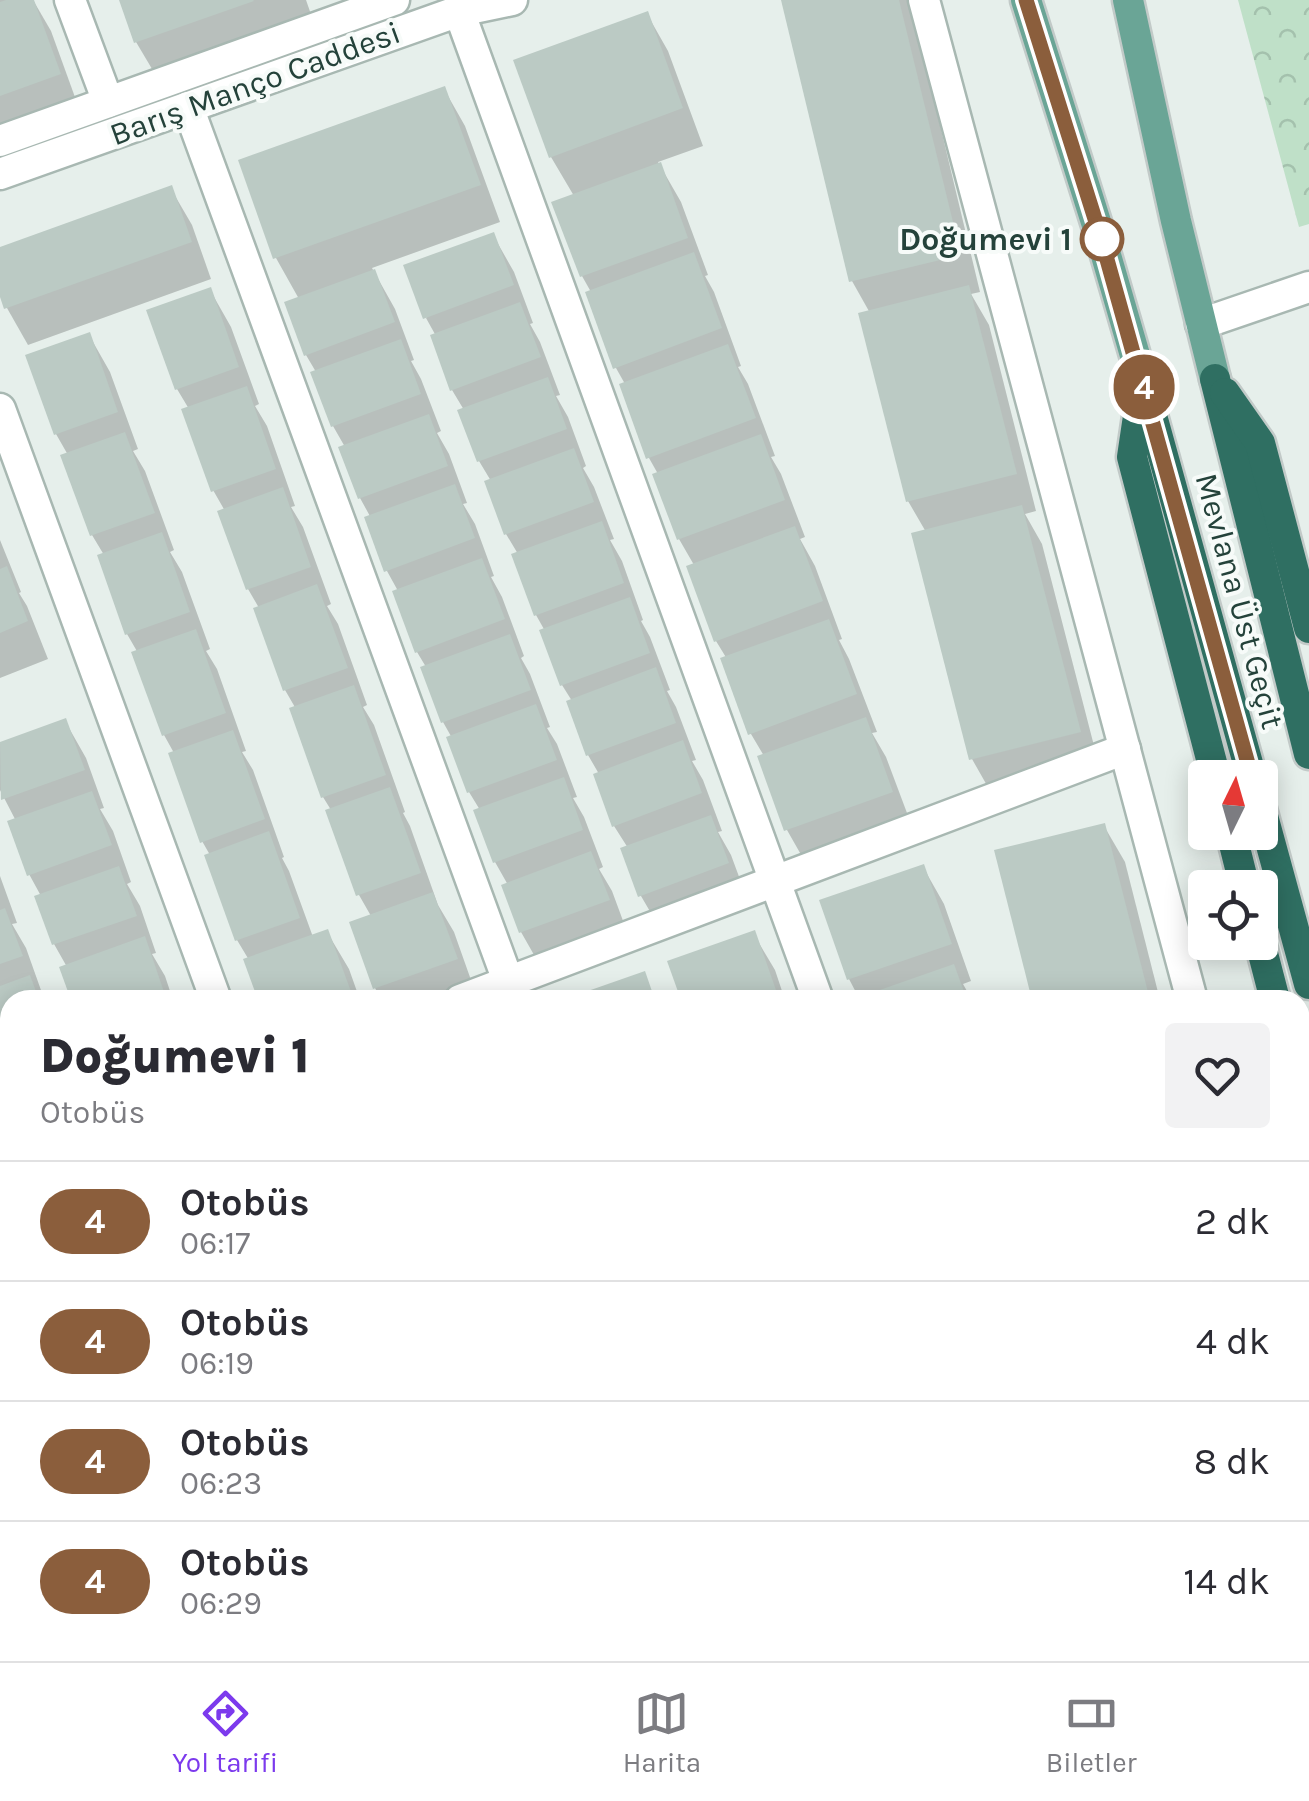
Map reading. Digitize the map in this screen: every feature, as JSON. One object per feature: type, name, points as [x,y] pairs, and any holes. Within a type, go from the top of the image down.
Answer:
[{"type":"highway","name":"Mevlana Üst Geçit","points":[[1215,379],[1309,754]]},
{"type":"highway","points":[[1215,379],[1260,442],[1309,628]]},
{"type":"highway","name":"Mevlana Üst Geçit","points":[[1143,383],[1247,760]]},
{"type":"highway","points":[[1143,383],[1132,457],[1211,760]]},
{"type":"highway","points":[[1272,850],[1309,984]]},
{"type":"highway","points":[[1265,960],[1272,990]]},
{"type":"main road","points":[[1026,0],[1143,383]]},
{"type":"main road","points":[[1128,0],[1215,379]]},
{"type":"street","points":[[70,0],[108,102]]},
{"type":"street","name":"Barış Manço Caddesi","points":[[0,140],[360,6],[394,0]]},
{"type":"street","name":"Barış Manço Caddesi","points":[[0,174],[459,11],[512,0]]},
{"type":"street","points":[[924,0],[1189,990]]},
{"type":"street","points":[[459,11],[814,990]]},
{"type":"street","points":[[188,107],[512,990]]},
{"type":"street","points":[[1201,324],[1309,287]]},
{"type":"street","points":[[0,409],[212,990]]},
{"type":"street","points":[[514,990],[774,881],[1125,748]]},
{"type":"green space","points":[[1238,0],[1309,0],[1309,224],[1299,227]]},
{"type":"building","points":[[34,0],[61,74],[0,96],[0,2]]},
{"type":"building","points":[[119,0],[253,0],[254,1],[134,43]]},
{"type":"building","points":[[781,0],[899,0],[961,255],[849,282]]},
{"type":"building","points":[[648,11],[683,108],[549,158],[513,60]]},
{"type":"building","points":[[445,86],[481,185],[273,259],[238,160]]},
{"type":"building","points":[[661,162],[688,238],[580,277],[551,202]]},
{"type":"building","points":[[172,185],[192,242],[4,309],[0,297],[0,247]]},
{"type":"building","points":[[494,232],[514,285],[423,319],[403,265]]},
{"type":"building","points":[[694,252],[722,328],[613,369],[585,292]]},
{"type":"building","points":[[375,269],[395,322],[304,356],[284,302]]},
{"type":"building","points":[[969,285],[1017,474],[906,502],[858,313]]},
{"type":"building","points":[[211,287],[239,367],[175,390],[146,310]]},
{"type":"building","points":[[520,302],[541,357],[450,391],[430,335]]},
{"type":"building","points":[[90,332],[118,412],[54,435],[25,355]]},
{"type":"building","points":[[401,339],[421,394],[331,427],[310,372]]},
{"type":"building","points":[[728,344],[756,418],[646,459],[619,384]]},
{"type":"building","points":[[548,377],[567,429],[477,462],[457,410]]},
{"type":"building","points":[[247,386],[276,469],[211,492],[181,409]]},
{"type":"building","points":[[429,414],[448,466],[358,499],[338,447]]},
{"type":"building","points":[[125,432],[155,513],[90,536],[60,455]]},
{"type":"building","points":[[761,434],[785,500],[677,540],[652,474]]},
{"type":"building","points":[[574,448],[594,502],[504,535],[484,481]]},
{"type":"building","points":[[455,484],[475,538],[384,572],[364,517]]},
{"type":"building","points":[[283,487],[311,567],[246,590],[217,511]]},
{"type":"building","points":[[1022,505],[1081,732],[969,760],[911,533]]},
{"type":"building","points":[[602,521],[624,583],[534,616],[511,554]]},
{"type":"building","points":[[795,526],[823,601],[714,642],[686,566]]},
{"type":"building","points":[[162,532],[190,612],[125,635],[97,555]]},
{"type":"building","points":[[482,558],[505,619],[415,653],[392,591]]},
{"type":"building","points":[[7,566],[28,621],[0,633],[0,569]]},
{"type":"building","points":[[317,584],[348,668],[283,691],[253,608]]},
{"type":"building","points":[[630,597],[650,653],[560,686],[539,630]]},
{"type":"building","points":[[829,619],[857,694],[748,735],[720,658]]},
{"type":"building","points":[[196,629],[226,713],[162,736],[131,652]]},
{"type":"building","points":[[510,634],[531,690],[441,723],[420,667]]},
{"type":"building","points":[[656,667],[676,723],[586,756],[566,701]]},
{"type":"building","points":[[354,685],[386,775],[321,798],[289,708]]},
{"type":"building","points":[[536,704],[557,760],[467,793],[446,737]]},
{"type":"building","points":[[866,717],[893,792],[784,831],[757,756]]},
{"type":"building","points":[[66,718],[85,770],[1,800],[0,742]]},
{"type":"building","points":[[233,730],[265,819],[200,843],[168,753]]},
{"type":"building","points":[[683,740],[702,793],[612,827],[593,774]]},
{"type":"building","points":[[564,777],[583,830],[493,863],[473,810]]},
{"type":"building","points":[[390,787],[421,873],[356,896],[325,810]]},
{"type":"building","points":[[92,791],[112,845],[27,876],[7,821]]},
{"type":"building","points":[[711,815],[729,863],[638,897],[620,848]]},
{"type":"building","points":[[1105,823],[1147,990],[1029,990],[994,850]]},
{"type":"building","points":[[269,831],[300,918],[235,941],[204,855]]},
{"type":"building","points":[[591,851],[610,900],[519,933],[501,885]]},
{"type":"building","points":[[924,864],[952,944],[847,980],[819,900]]},
{"type":"building","points":[[119,866],[137,916],[52,945],[34,896]]},
{"type":"building","points":[[433,892],[458,959],[373,989],[349,922]]},
{"type":"building","points":[[5,908],[23,956],[0,964],[0,910]]},
{"type":"building","points":[[328,929],[350,990],[254,990],[243,959]]},
{"type":"building","points":[[755,930],[776,990],[677,990],[667,961]]},
{"type":"building","points":[[145,936],[163,990],[67,990],[59,967]]},
{"type":"building","points":[[954,964],[963,990],[880,990]]},
{"type":"building","points":[[645,971],[652,990],[591,990]]},
{"type":"building","points":[[30,975],[35,990],[0,990],[0,986]]},
{"type":"bus line","name":"4","points":[[1026,0],[1101,238],[1247,760]]},
{"type":"place","name":"Doğumevi 1","points":[[1102,239]]}]
